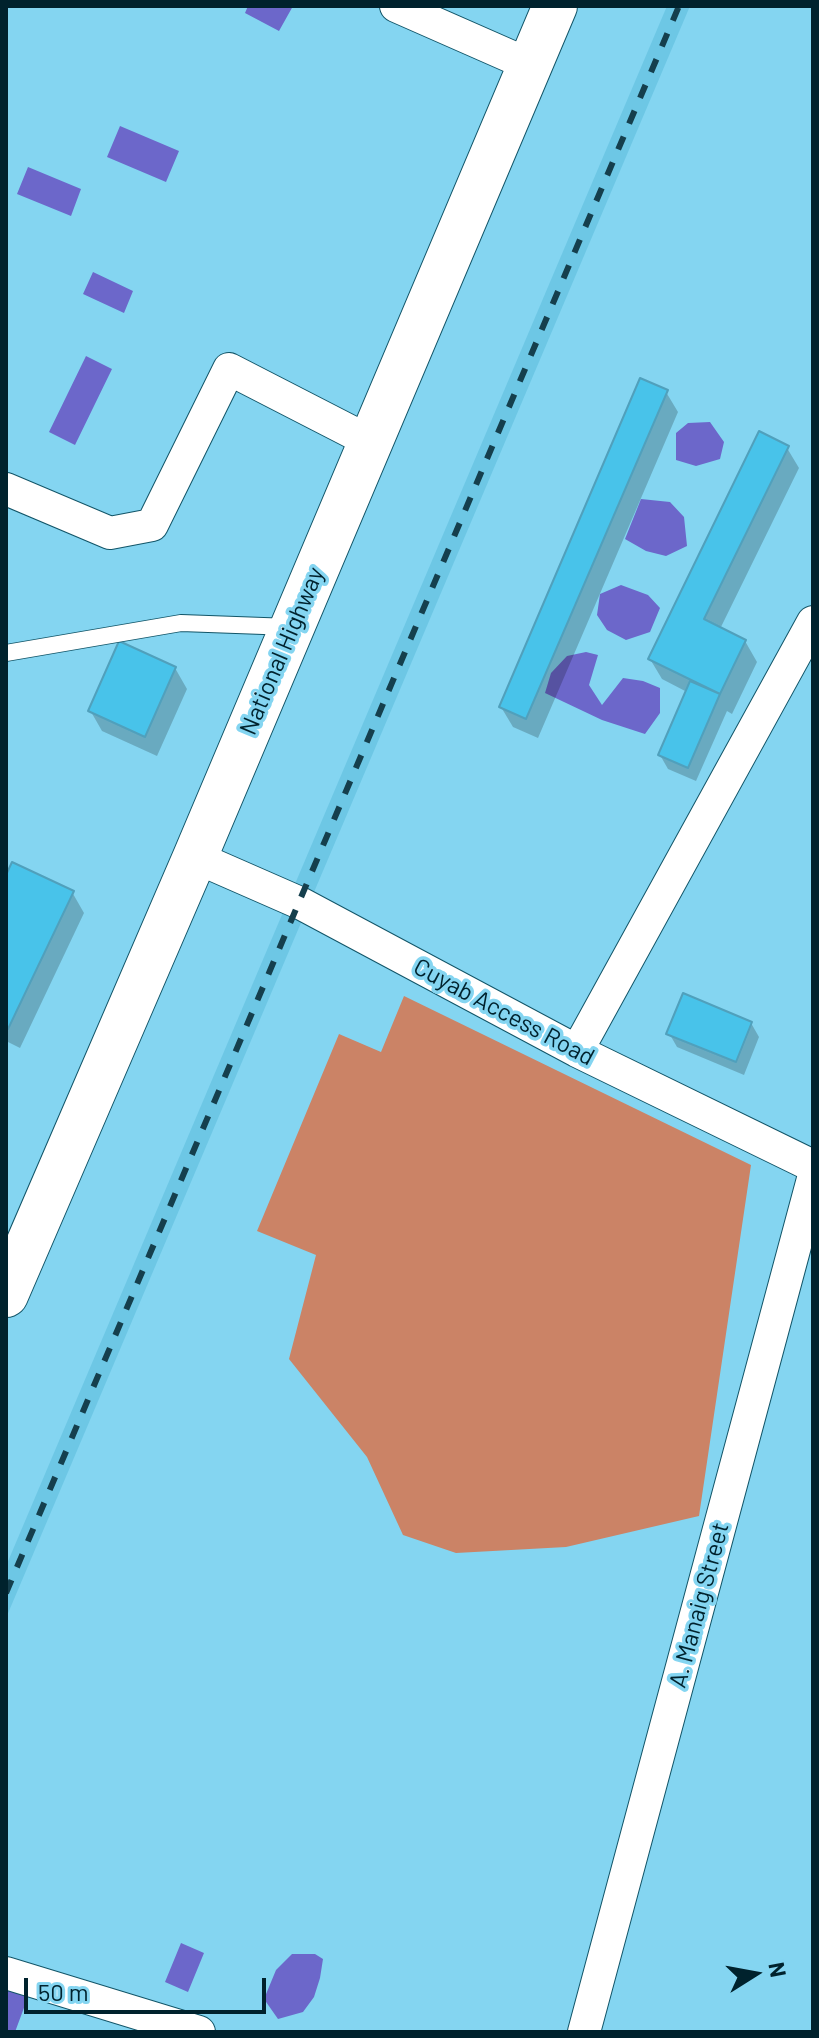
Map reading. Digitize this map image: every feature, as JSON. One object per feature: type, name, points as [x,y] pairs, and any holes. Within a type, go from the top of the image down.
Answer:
[{"type":"main road","name":"National Highway","points":[[6,1295],[19,1230],[195,857],[555,6]]},
{"type":"street","points":[[396,6],[530,65]]},
{"type":"street","points":[[6,489],[110,533],[152,525],[229,369],[371,442]]},
{"type":"street","points":[[577,1051],[813,622]]},
{"type":"street","name":"Cuyab Access Road","points":[[195,857],[300,903],[577,1051],[813,1166]]},
{"type":"street","name":"A. Manaig Street","points":[[584,2032],[813,1179]]},
{"type":"street","points":[[6,1973],[199,2032]]},
{"type":"lane","points":[[6,653],[181,623],[292,627]]},
{"type":"shaded area","points":[[248,6],[293,6],[279,31],[245,13]]},
{"type":"shaded area","points":[[667,6],[690,6],[6,1618],[6,1566]]},
{"type":"shaded area","points":[[120,126],[179,151],[166,182],[107,157]]},
{"type":"shaded area","points":[[28,167],[81,189],[71,216],[17,194]]},
{"type":"shaded area","points":[[93,272],[133,291],[124,313],[83,294]]},
{"type":"shaded area","points":[[86,356],[112,369],[75,445],[49,432]]},
{"type":"shaded area","points":[[710,422],[724,442],[720,459],[696,466],[676,460],[676,433],[688,423]]},
{"type":"shaded area","points":[[641,499],[670,502],[684,517],[687,546],[666,556],[646,551],[625,539]]},
{"type":"shaded area","points":[[621,585],[648,595],[660,608],[650,632],[626,640],[607,630],[597,615],[600,594]]},
{"type":"shaded area","points":[[586,652],[598,655],[589,685],[602,705],[623,678],[660,688],[660,713],[645,734],[602,720],[545,693],[551,673],[567,656]]},
{"type":"shaded area","points":[[404,996],[751,1165],[699,1516],[566,1547],[456,1553],[403,1535],[367,1457],[289,1359],[316,1255],[257,1231],[339,1034],[381,1052]]},
{"type":"shaded area","points":[[181,1943],[204,1953],[188,1992],[165,1982]]},
{"type":"shaded area","points":[[292,1954],[315,1954],[323,1959],[320,1978],[314,1997],[303,2012],[278,2019],[264,1999],[276,1970]]},
{"type":"shaded area","points":[[6,1988],[28,1997],[15,2032],[6,2032]]},
{"type":"building","points":[[640,378],[668,390],[526,719],[499,707]]},
{"type":"building","points":[[759,431],[789,446],[704,619],[746,640],[720,694],[648,659]]},
{"type":"building","points":[[119,641],[176,667],[145,737],[88,711]]},
{"type":"building","points":[[690,681],[720,694],[688,768],[658,755]]},
{"type":"building","points":[[12,862],[74,891],[8,1029],[6,875]]},
{"type":"building","points":[[683,993],[752,1022],[736,1062],[666,1034]]},
{"type":"railway","points":[[6,1593],[679,6]]}]
